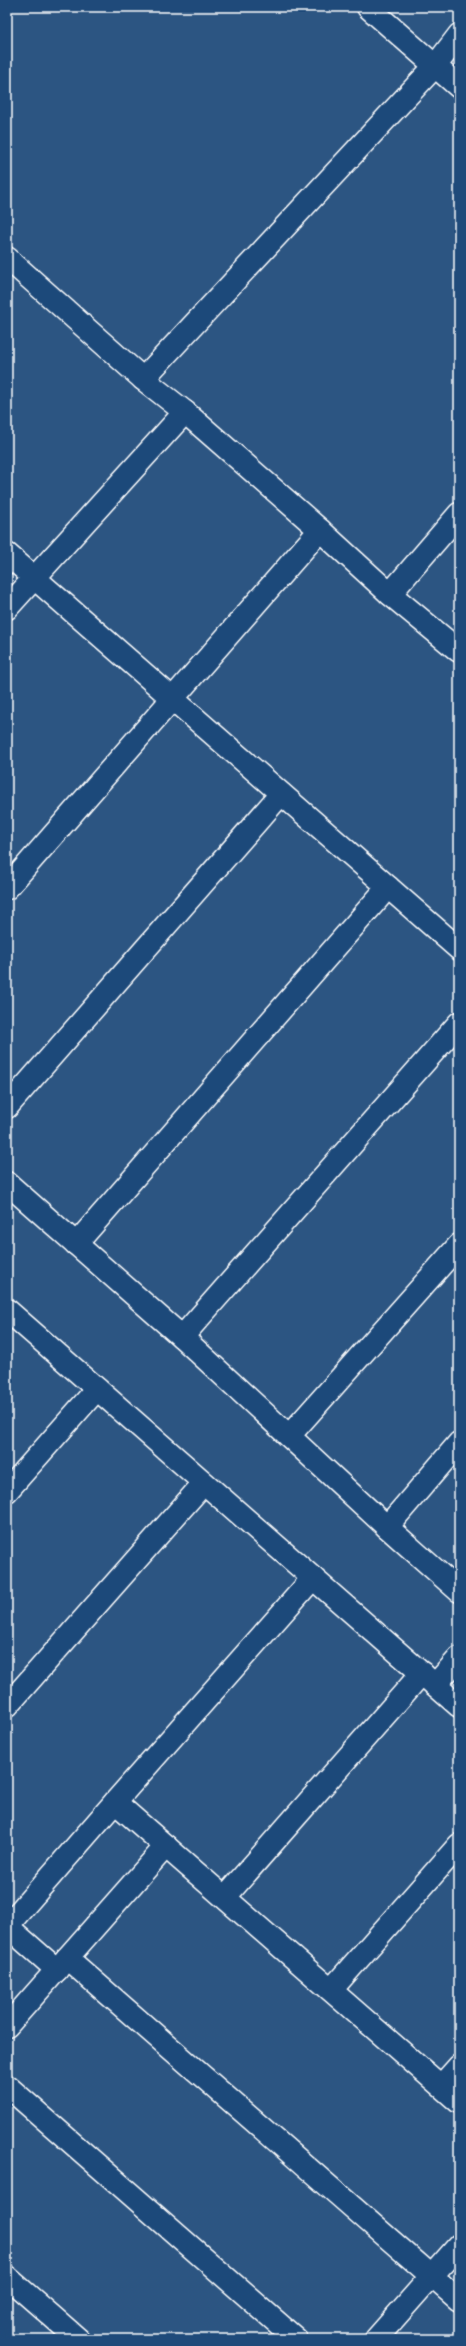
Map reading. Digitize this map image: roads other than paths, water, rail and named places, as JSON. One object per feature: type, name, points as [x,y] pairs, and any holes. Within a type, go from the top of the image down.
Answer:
[{"type":"street","points":[[368,7],[436,65],[459,87]]},
{"type":"street","points":[[143,379],[436,65],[459,35]]},
{"type":"street","points":[[7,258],[143,379],[185,412],[320,530],[390,594],[459,651]]},
{"type":"street","points":[[7,608],[185,412]]},
{"type":"street","points":[[390,594],[459,514]]},
{"type":"street","points":[[7,888],[320,530]]},
{"type":"street","points":[[7,554],[459,949]]},
{"type":"street","points":[[7,1107],[281,794]]},
{"type":"street","points":[[76,1244],[388,887]]},
{"type":"street","points":[[182,1337],[459,1023]]},
{"type":"street","points":[[7,1183],[182,1337],[387,1527],[459,1591]]},
{"type":"street","points":[[289,1436],[459,1245]]},
{"type":"street","points":[[7,1310],[459,1706]]},
{"type":"street","points":[[7,1491],[97,1389]]},
{"type":"street","points":[[387,1527],[459,1443]]},
{"type":"street","points":[[7,1706],[204,1483]]},
{"type":"street","points":[[313,1578],[7,1926],[62,1964],[459,2300]]},
{"type":"street","points":[[225,1897],[429,1679],[459,1658]]},
{"type":"street","points":[[115,1802],[459,2102]]},
{"type":"street","points":[[331,1990],[459,1845]]},
{"type":"street","points":[[9,2019],[62,1964],[166,1846]]},
{"type":"street","points":[[441,2086],[459,2066]]},
{"type":"street","points":[[7,2086],[296,2339]]},
{"type":"street","points":[[376,2339],[459,2245]]},
{"type":"street","points":[[7,2277],[78,2339]]}]
